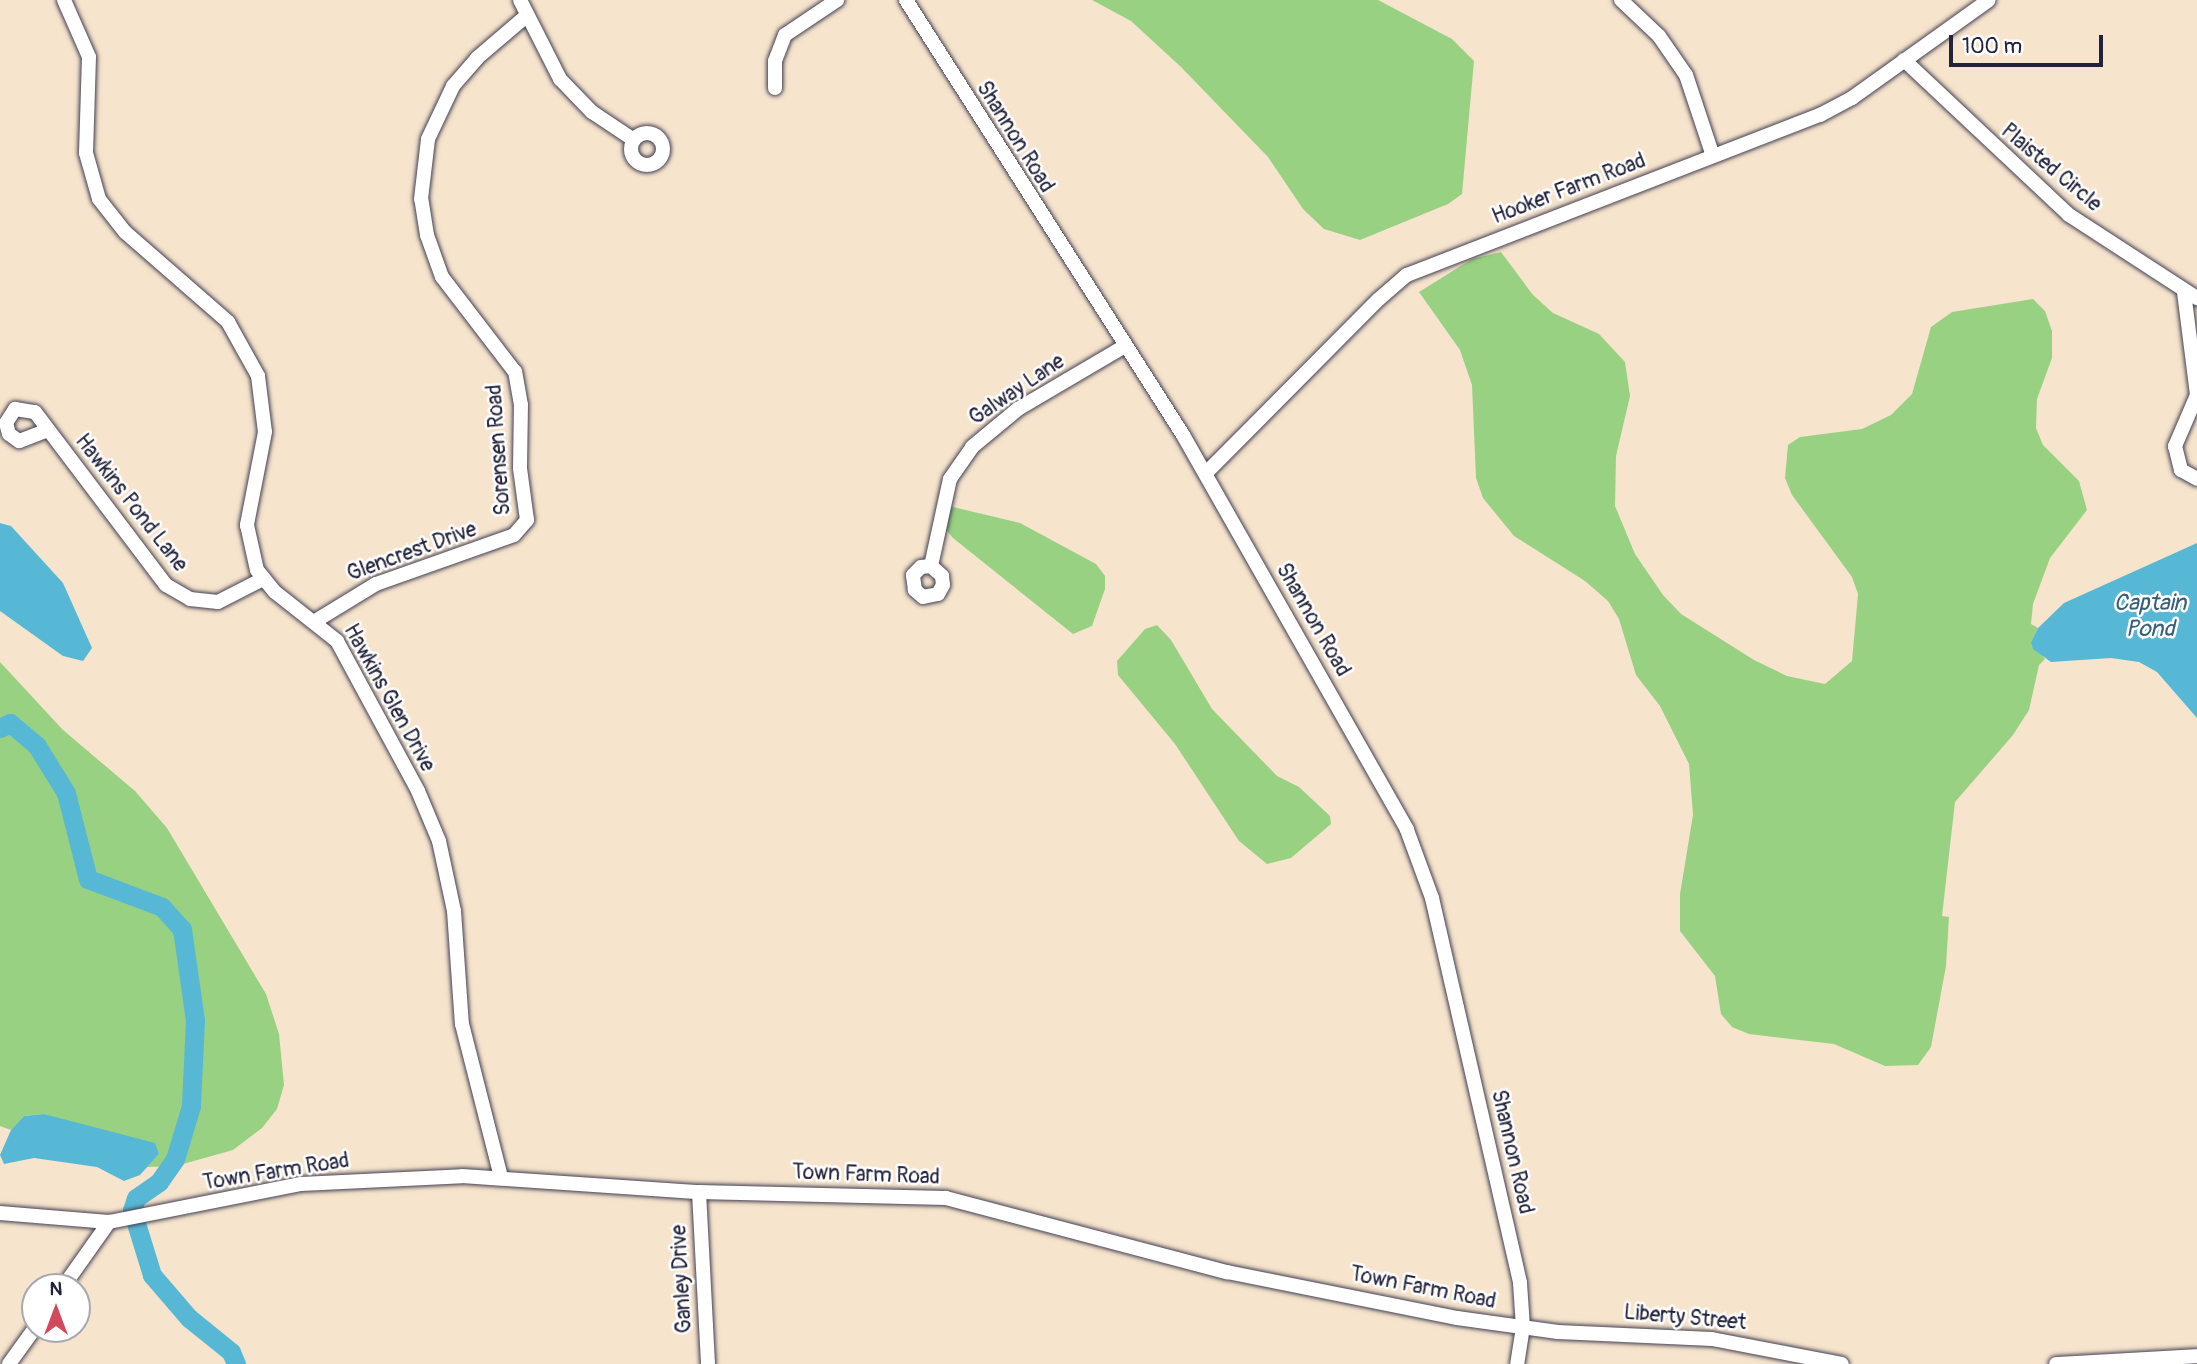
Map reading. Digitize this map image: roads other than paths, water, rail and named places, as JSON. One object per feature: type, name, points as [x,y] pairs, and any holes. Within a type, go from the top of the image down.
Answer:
[{"type":"street","points":[[64,0],[89,57],[86,153],[99,199],[118,226],[228,322],[258,376],[264,439],[247,528],[262,579]]},
{"type":"street","points":[[520,0],[525,17],[547,59],[574,95],[634,140]]},
{"type":"street","points":[[775,88],[775,61],[785,35],[837,0]]},
{"type":"street","name":"Shannon Road","points":[[906,0],[1206,474],[1417,852],[1432,898],[1516,1260],[1523,1327],[1517,1364]]},
{"type":"street","points":[[1621,0],[1659,36],[1686,75],[1713,156]]},
{"type":"street","name":"Hooker Farm Road","points":[[1206,474],[1408,275],[1841,104],[1989,0]]},
{"type":"street","name":"Sorensen Road","points":[[524,526],[528,507],[522,481],[521,405],[515,372],[442,277],[427,235],[421,199],[428,139],[443,102],[464,71],[525,17]]},
{"type":"street","name":"Plaisted Circle","points":[[1904,60],[2012,167],[2069,215],[2175,282],[2190,295],[2197,395],[2175,446],[2181,470],[2197,479]]},
{"type":"street","name":"Galway Lane","points":[[931,566],[950,479],[972,447],[1018,409],[1125,346]]},
{"type":"street","name":"Hawkins Pond Lane","points":[[48,430],[166,586],[190,599],[218,601],[262,579]]},
{"type":"street","name":"Glencrest Drive","points":[[317,620],[376,584],[491,545],[524,526]]},
{"type":"street","name":"Hawkins Glen Drive","points":[[262,579],[317,620],[342,650],[439,841],[454,911],[462,1024],[501,1177]]},
{"type":"street","name":"Town Farm Road","points":[[0,1213],[109,1222],[325,1182],[501,1177],[699,1192],[946,1198],[1227,1272],[1523,1327]]},
{"type":"street","name":"Ganley Drive","points":[[699,1192],[708,1364]]},
{"type":"street","points":[[74,1273],[109,1222]]},
{"type":"street","name":"Liberty Street","points":[[1523,1327],[1712,1339],[1842,1364]]},
{"type":"street","points":[[9,1364],[24,1343]]},
{"type":"street","points":[[2056,1364],[2197,1356]]},
{"type":"water","points":[[0,523],[11,526],[63,583],[92,648],[83,661],[63,656],[0,611]]},
{"type":"water","name":"Captain Pond","points":[[2197,543],[2197,718],[2157,672],[2139,662],[2111,658],[2051,662],[2033,649],[2031,642],[2038,628],[2064,603]]},
{"type":"water","points":[[44,1114],[155,1143],[159,1154],[140,1175],[124,1181],[97,1167],[34,1158],[4,1164],[0,1155],[11,1130],[24,1116]]},
{"type":"waterway","points":[[0,728],[10,723],[37,746],[66,793],[88,879],[162,907],[182,929],[195,1020],[191,1106],[175,1159],[159,1182],[136,1198],[132,1210],[152,1275],[189,1318],[231,1352],[236,1364]]}]
